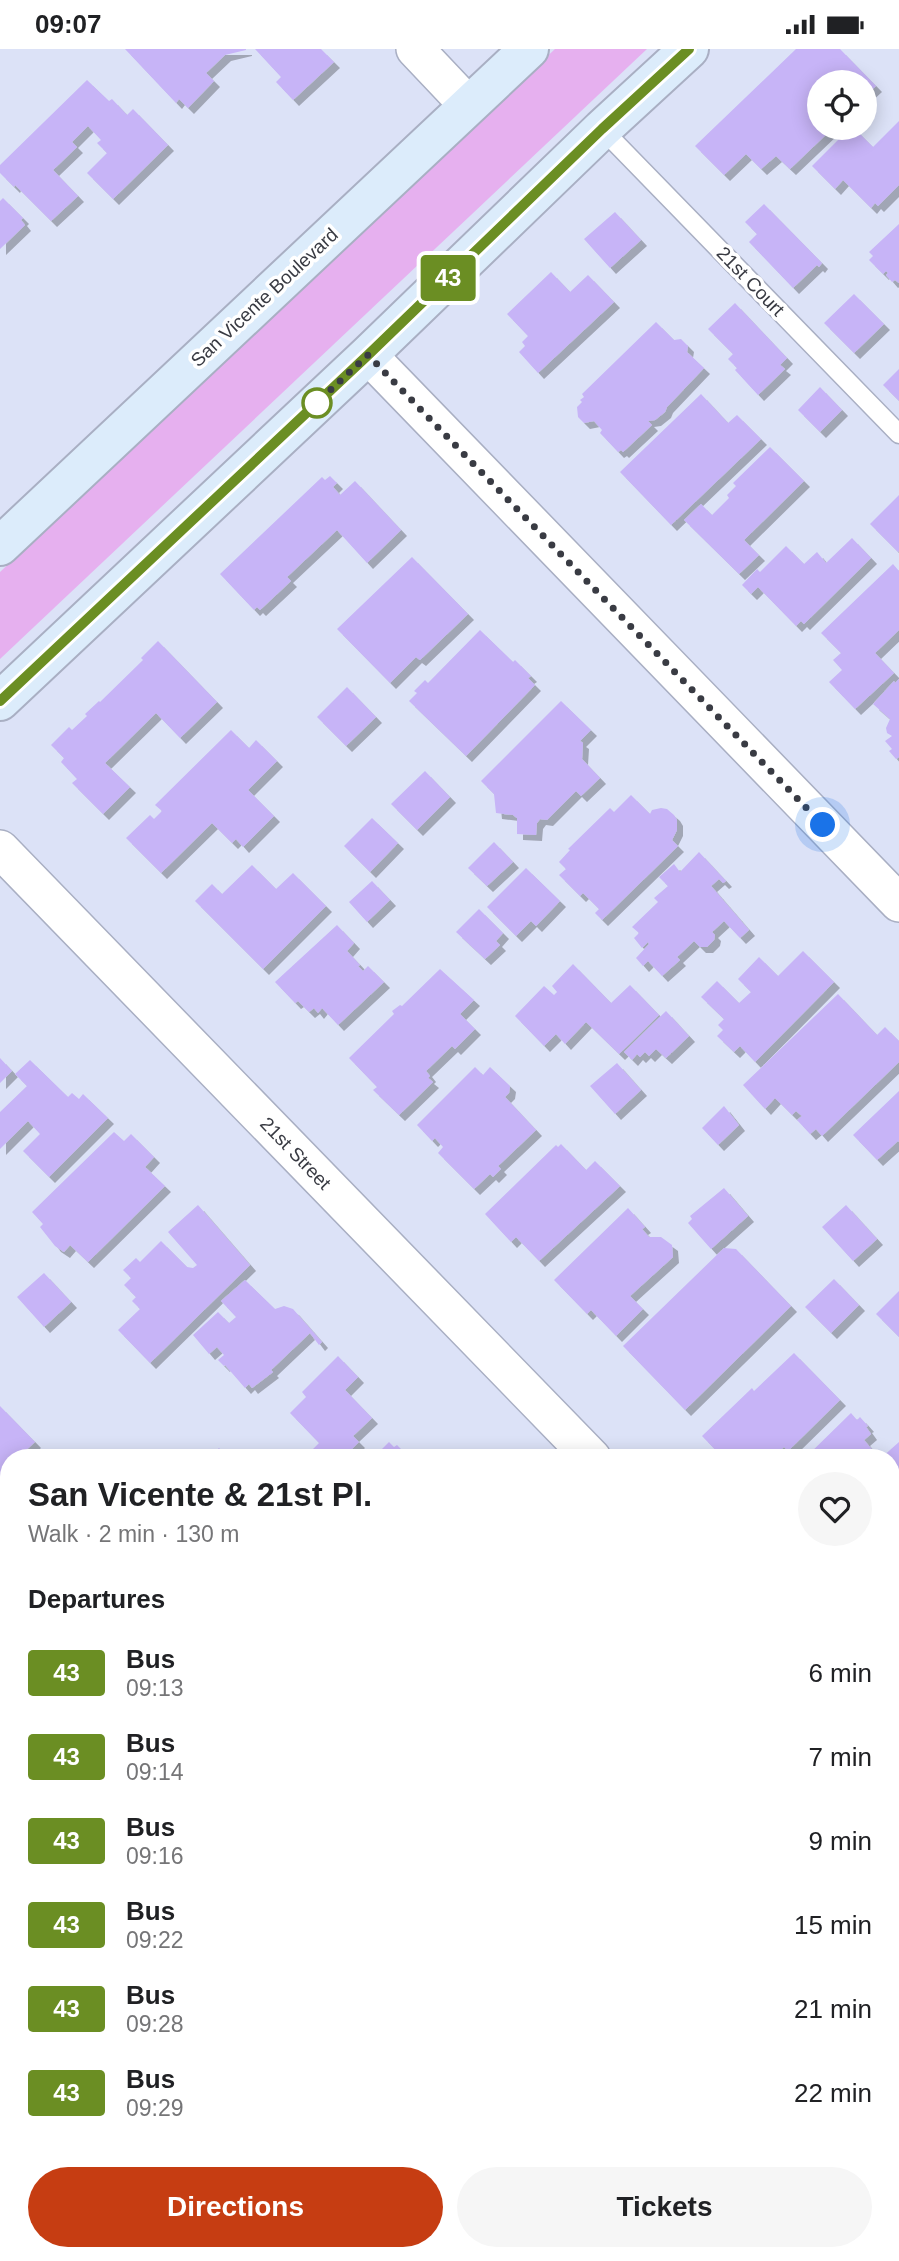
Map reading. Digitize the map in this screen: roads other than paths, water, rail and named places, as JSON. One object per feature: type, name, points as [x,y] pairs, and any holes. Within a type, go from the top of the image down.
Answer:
[{"type":"main road","name":"San Vicente Boulevard","points":[[0,546],[529,49]]},
{"type":"main road","points":[[0,701],[689,49]]},
{"type":"street","points":[[415,49],[468,105]]},
{"type":"street","points":[[368,355],[899,903]]},
{"type":"street","name":"21st Street","points":[[0,849],[583,1449]]},
{"type":"lane","name":"21st Court","points":[[602,129],[899,434]]}]
